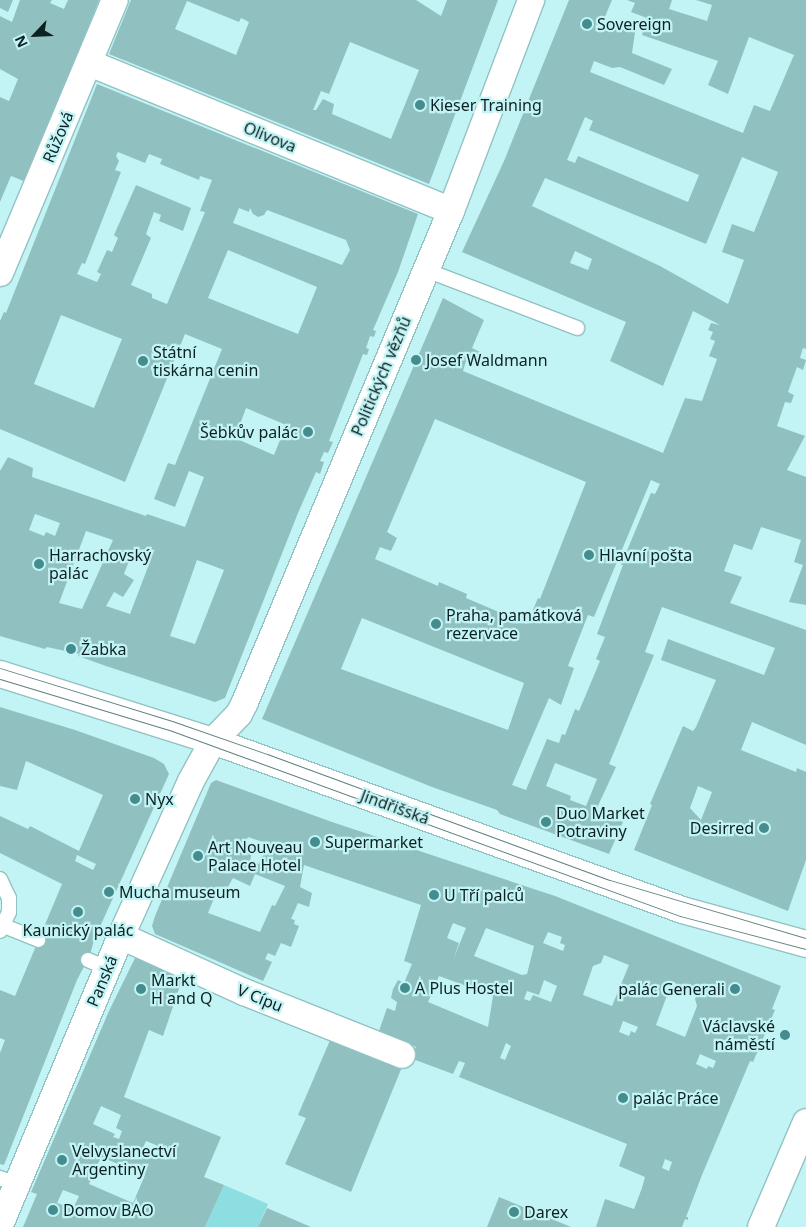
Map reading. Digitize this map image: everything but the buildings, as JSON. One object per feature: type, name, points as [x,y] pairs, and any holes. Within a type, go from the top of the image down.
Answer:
[{"type":"street","name":"Růžová","points":[[2,265],[115,0]]},
{"type":"street","name":"Politických vězňů","points":[[213,741],[239,714],[245,702],[451,211],[531,0]]},
{"type":"street","name":"Olivova","points":[[89,63],[451,211]]},
{"type":"street","name":"Jindřišská","points":[[0,674],[213,741],[682,910],[798,942]]},
{"type":"street","name":"Panská","points":[[0,1225],[8,1182],[97,964],[121,936],[194,773],[213,741]]},
{"type":"street","name":"V Cípu","points":[[121,936],[244,992],[402,1055]]},
{"type":"street","points":[[761,1227],[806,1122]]},
{"type":"lane","points":[[426,270],[577,328]]},
{"type":"lane","points":[[0,879],[9,898],[9,912],[2,929],[38,940]]},
{"type":"lane","points":[[121,936],[154,941],[236,977]]},
{"type":"shaded area","points":[[224,1185],[268,1204],[258,1227],[205,1227]]},
{"type":"tram line","points":[[0,668],[175,722],[610,880],[806,938]]},
{"type":"tram line","points":[[0,679],[172,731],[680,916],[806,949]]},
{"type":"place","name":"Sovereign","points":[[587,24]]},
{"type":"place","name":"Kieser Training","points":[[420,105]]},
{"type":"place","name":"Josef Waldmann","points":[[416,360]]},
{"type":"place","name":"Státní tiskárna cenin","points":[[143,361]]},
{"type":"place","name":"Šebkův palác","points":[[308,432]]},
{"type":"place","name":"Hlavní pošta","points":[[589,555]]},
{"type":"place","name":"Harrachovský palác","points":[[39,564]]},
{"type":"place","name":"Praha, památková rezervace","points":[[436,624]]},
{"type":"place","name":"Žabka","points":[[71,649]]},
{"type":"place","name":"Nyx","points":[[135,799]]},
{"type":"place","name":"Duo Market Potraviny","points":[[546,822]]},
{"type":"place","name":"Desirred","points":[[764,828]]},
{"type":"place","name":"Supermarket","points":[[315,842]]},
{"type":"place","name":"Art Nouveau Palace Hotel","points":[[198,856]]},
{"type":"place","name":"Mucha museum","points":[[109,892]]},
{"type":"place","name":"U Tří palců","points":[[434,895]]},
{"type":"place","name":"Kaunický palác","points":[[78,912]]},
{"type":"place","name":"A Plus Hostel","points":[[405,988]]},
{"type":"place","name":"Markt H and Q","points":[[141,989]]},
{"type":"place","name":"palác Generali","points":[[735,989]]},
{"type":"place","name":"Václavské náměstí","points":[[785,1035]]},
{"type":"place","name":"palác Práce","points":[[623,1098]]},
{"type":"place","name":"Velvyslanectví Argentiny","points":[[62,1160]]},
{"type":"place","name":"Domov BAO","points":[[53,1210]]},
{"type":"place","name":"Darex","points":[[514,1212]]}]
